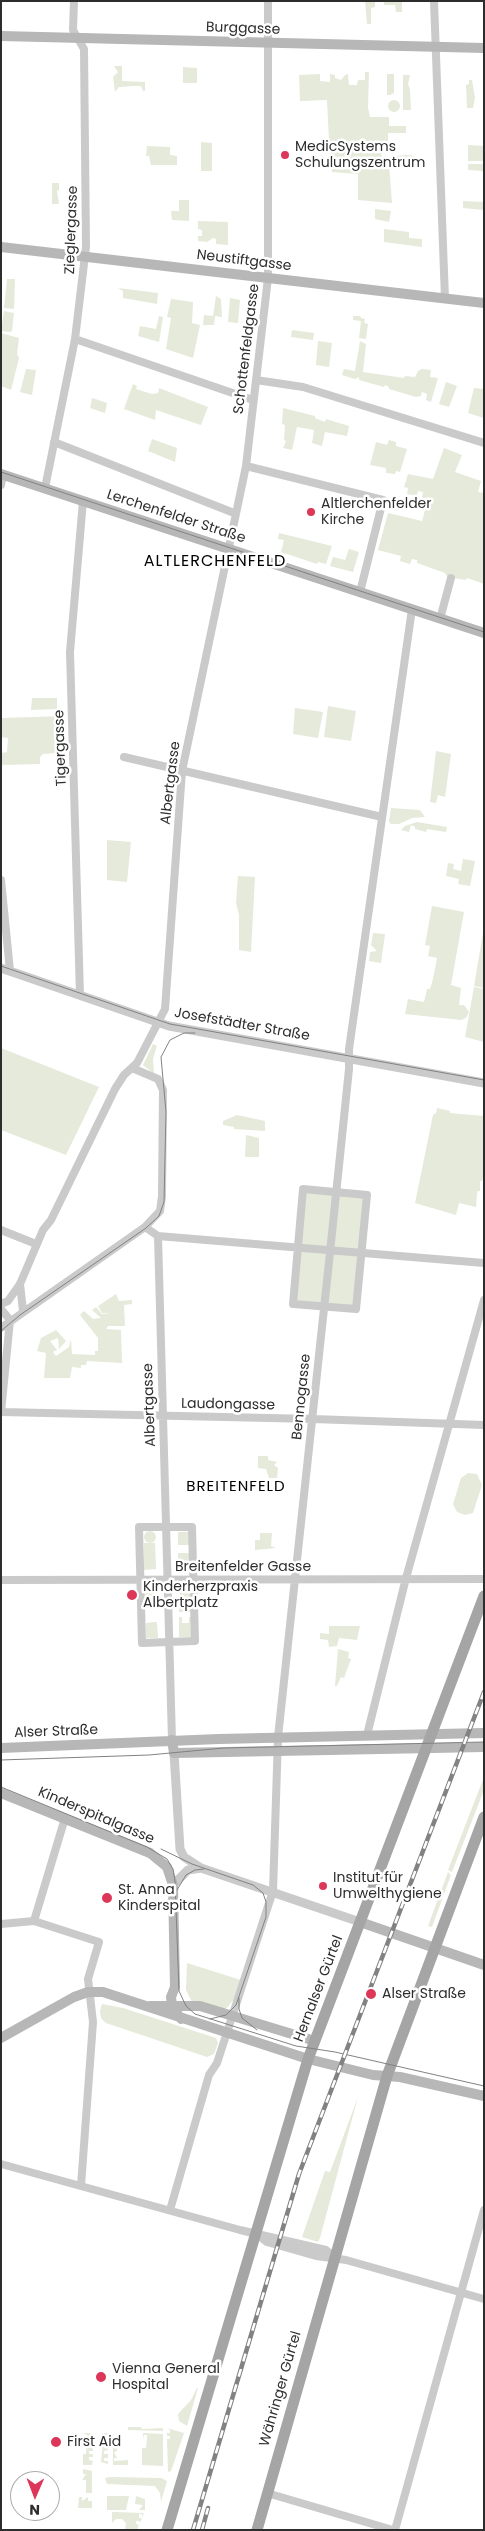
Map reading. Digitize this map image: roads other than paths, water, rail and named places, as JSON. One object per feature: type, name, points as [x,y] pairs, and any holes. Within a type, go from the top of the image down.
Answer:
[{"type":"main road","name":"Burggasse","points":[[1,36],[484,48]]},
{"type":"main road","name":"Neustiftgasse","points":[[1,247],[484,303]]},
{"type":"main road","name":"Lerchenfelder Straße","points":[[2,474],[484,633]]},
{"type":"main road","name":"Hernalser Gürtel","points":[[484,1596],[308,2059],[373,2075],[387,2076],[484,2096]]},
{"type":"main road","points":[[430,1734],[484,1733]]},
{"type":"main road","name":"Alser Straße","points":[[1,1748],[172,1740],[430,1734]]},
{"type":"main road","points":[[172,1740],[174,1753],[484,1746]]},
{"type":"main road","name":"Kinderspitalgasse","points":[[1,1793],[150,1852],[167,1867],[173,1885]]},
{"type":"main road","points":[[387,2076],[434,1947],[478,1846],[484,1817]]},
{"type":"main road","points":[[173,1885],[175,1971],[172,2006],[180,2019]]},
{"type":"main road","points":[[360,1922],[484,1965]]},
{"type":"main road","points":[[1,2038],[88,1992],[103,1992],[139,2006],[308,2059],[168,2530]]},
{"type":"main road","points":[[139,2006],[200,2006],[315,2041]]},
{"type":"main road","name":"Währinger Gürtel","points":[[257,2530],[387,2076]]},
{"type":"street","name":"Zieglergasse","points":[[45,488],[75,339],[86,256],[84,49],[73,30],[74,1]]},
{"type":"street","name":"Schottenfeldgasse","points":[[228,548],[246,466],[268,278],[268,1]]},
{"type":"street","points":[[434,1],[445,299]]},
{"type":"street","points":[[75,339],[253,400]]},
{"type":"street","points":[[256,380],[303,387],[484,443]]},
{"type":"street","points":[[54,442],[234,514]]},
{"type":"street","points":[[246,466],[384,500],[360,592]]},
{"type":"street","points":[[1,486],[2,474]]},
{"type":"street","name":"Tigergasse","points":[[80,995],[70,652],[83,501]]},
{"type":"street","name":"Albertgasse","points":[[20,1284],[36,1244],[51,1220],[115,1089],[124,1075],[135,1065],[164,1012],[182,771],[228,548]]},
{"type":"street","points":[[440,619],[451,578]]},
{"type":"street","name":"Bennogasse","points":[[278,1738],[349,1058],[412,609]]},
{"type":"street","points":[[124,757],[382,817]]},
{"type":"street","points":[[1,880],[5,970]]},
{"type":"street","name":"Josefstädter Straße","points":[[5,970],[158,1022],[484,1083]]},
{"type":"street","points":[[1,1328],[156,1218],[162,1202],[164,1108],[160,1082],[135,1065]]},
{"type":"street","points":[[303,1189],[368,1195],[356,1309],[293,1304],[297,1249],[303,1189]]},
{"type":"street","points":[[145,1227],[158,1236],[484,1263]]},
{"type":"street","points":[[1,1230],[36,1244]]},
{"type":"street","name":"Albertgasse","points":[[158,1236],[172,1740]]},
{"type":"street","points":[[20,1284],[23,1311]]},
{"type":"street","points":[[1,1304],[8,1300],[20,1284]]},
{"type":"street","points":[[367,1735],[406,1578],[483,1302]]},
{"type":"street","points":[[1,1309],[10,1320],[1,1412]]},
{"type":"street","name":"Laudongasse","points":[[1,1412],[484,1425]]},
{"type":"street","points":[[139,1527],[166,1527],[192,1527],[195,1641],[142,1642],[139,1527]]},
{"type":"street","name":"Breitenfelder Gasse","points":[[1,1580],[484,1579]]},
{"type":"street","points":[[170,2210],[209,2075],[217,2062],[227,2034],[273,1891],[278,1738]]},
{"type":"street","points":[[174,1753],[180,1849],[184,1858],[201,1868],[360,1922]]},
{"type":"street","points":[[34,1921],[65,1818]]},
{"type":"street","points":[[173,1885],[188,1870],[201,1868]]},
{"type":"street","points":[[1,1924],[34,1921],[99,1942],[88,1979],[88,1992],[93,2022],[81,2186]]},
{"type":"street","points":[[1,2164],[257,2234],[267,2242],[324,2258],[334,2257],[484,2299]]},
{"type":"street","points":[[267,2493],[394,2530],[484,2210]]},
{"type":"tram line","points":[[1,472],[484,632]]},
{"type":"tram line","points":[[1,966],[170,1024],[484,1080]]},
{"type":"tram line","points":[[1,1331],[20,1315],[146,1228],[159,1216],[164,1202],[166,1112],[161,1057],[170,1040],[184,1033],[195,1033]]},
{"type":"tram line","points":[[1,1760],[149,1755],[224,1748],[484,1742]]},
{"type":"tram line","points":[[1,1787],[147,1847],[167,1859],[173,1869],[175,1881],[179,1991],[186,2006],[195,2014],[296,2046],[335,2052],[484,2086]]},
{"type":"tram line","points":[[161,1849],[192,1864],[253,1885],[263,1893],[266,1902],[266,1917],[236,2005],[226,2015],[210,2019]]},
{"type":"tram line","points":[[177,1890],[186,1875],[195,1870],[204,1869]]},
{"type":"tram line","points":[[239,1998],[239,2009],[242,2018],[257,2030]]},
{"type":"railway","points":[[193,2530],[299,2174],[484,1692]]},
{"type":"railway","points":[[202,2530],[208,2508]]},
{"type":"place","name":"MedicSystems Schulungszentrum","points":[[285,155]]},
{"type":"place","name":"Altlerchenfelder Kirche","points":[[311,512]]},
{"type":"place","name":"Kinderherzpraxis Albertplatz","points":[[132,1595]]},
{"type":"place","name":"Institut für Umwelthygiene","points":[[323,1886]]},
{"type":"place","name":"St. Anna Kinderspital","points":[[107,1898]]},
{"type":"place","name":"Alser Straße","points":[[371,1994]]},
{"type":"place","name":"Vienna General Hospital","points":[[101,2377]]},
{"type":"place","name":"First Aid","points":[[56,2442]]},
{"type":"district","name":"ALTLERCHENFELD","points":[[215,562]]},
{"type":"district","name":"BREITENFELD","points":[[236,1487]]}]
